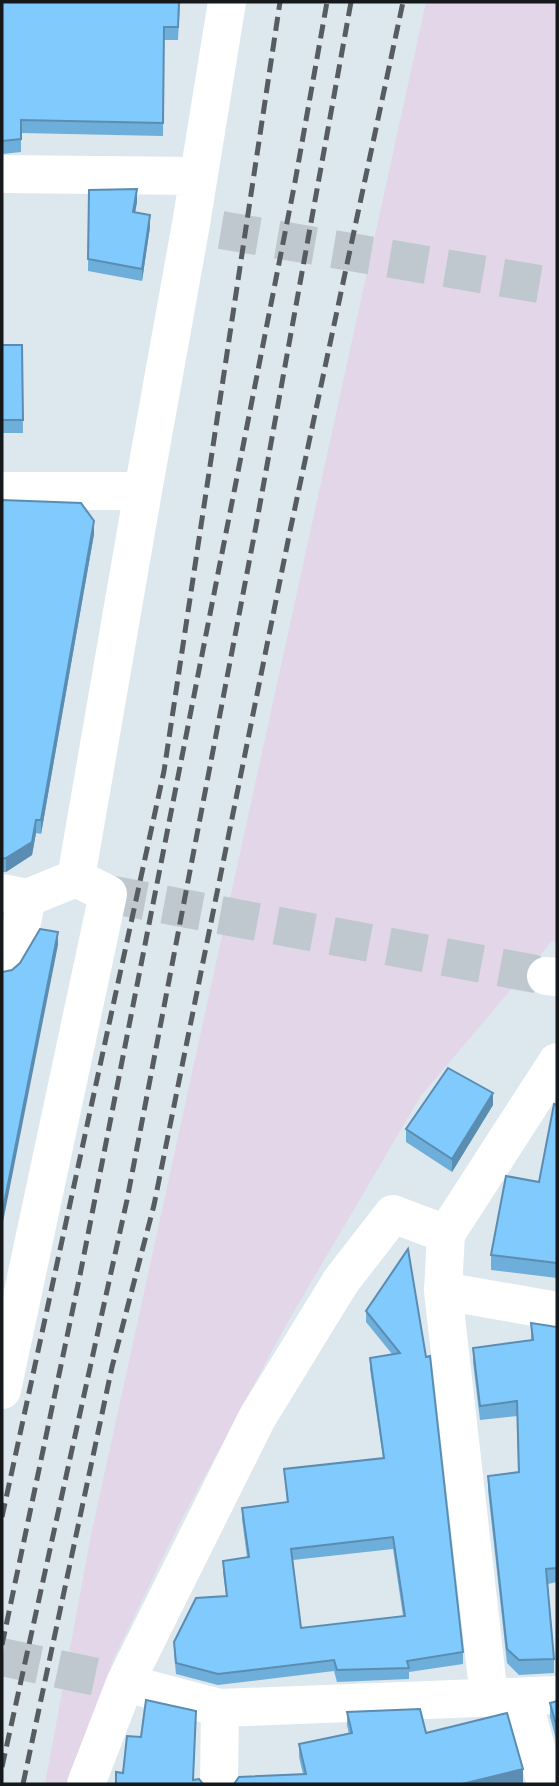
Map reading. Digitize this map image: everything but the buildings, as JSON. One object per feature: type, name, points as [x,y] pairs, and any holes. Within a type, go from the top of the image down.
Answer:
[{"type":"street","points":[[76,878],[143,491],[206,227],[197,176],[226,2]]},
{"type":"street","points":[[2,174],[197,176]]},
{"type":"street","points":[[2,491],[143,491]]},
{"type":"street","points":[[2,964],[19,936],[14,895],[76,878],[108,894],[2,1390]]},
{"type":"street","points":[[546,1784],[523,1697],[443,1291],[446,1234],[557,1062]]},
{"type":"street","points":[[86,1784],[125,1683],[257,1418],[341,1280],[393,1214],[446,1234]]},
{"type":"street","points":[[443,1291],[557,1311]]},
{"type":"street","points":[[125,1683],[220,1708],[523,1697]]},
{"type":"street","points":[[219,1784],[220,1708]]},
{"type":"shaded area","points":[[426,2],[557,2],[557,942],[552,941],[420,1097],[286,1325],[178,1526],[113,1660],[74,1784],[45,1784],[91,1535]]},
{"type":"tunnel","points":[[221,230],[557,287]]},
{"type":"tunnel","points":[[108,894],[546,976]]},
{"type":"tunnel","points":[[2,1657],[125,1683]]},
{"type":"railway","points":[[2,1517],[164,771],[280,2]]},
{"type":"railway","points":[[2,1645],[80,1275],[295,182],[327,2]]},
{"type":"railway","points":[[2,1767],[127,1200],[256,526],[351,2]]},
{"type":"railway","points":[[23,1784],[112,1367],[154,1205],[290,531],[403,2]]}]
